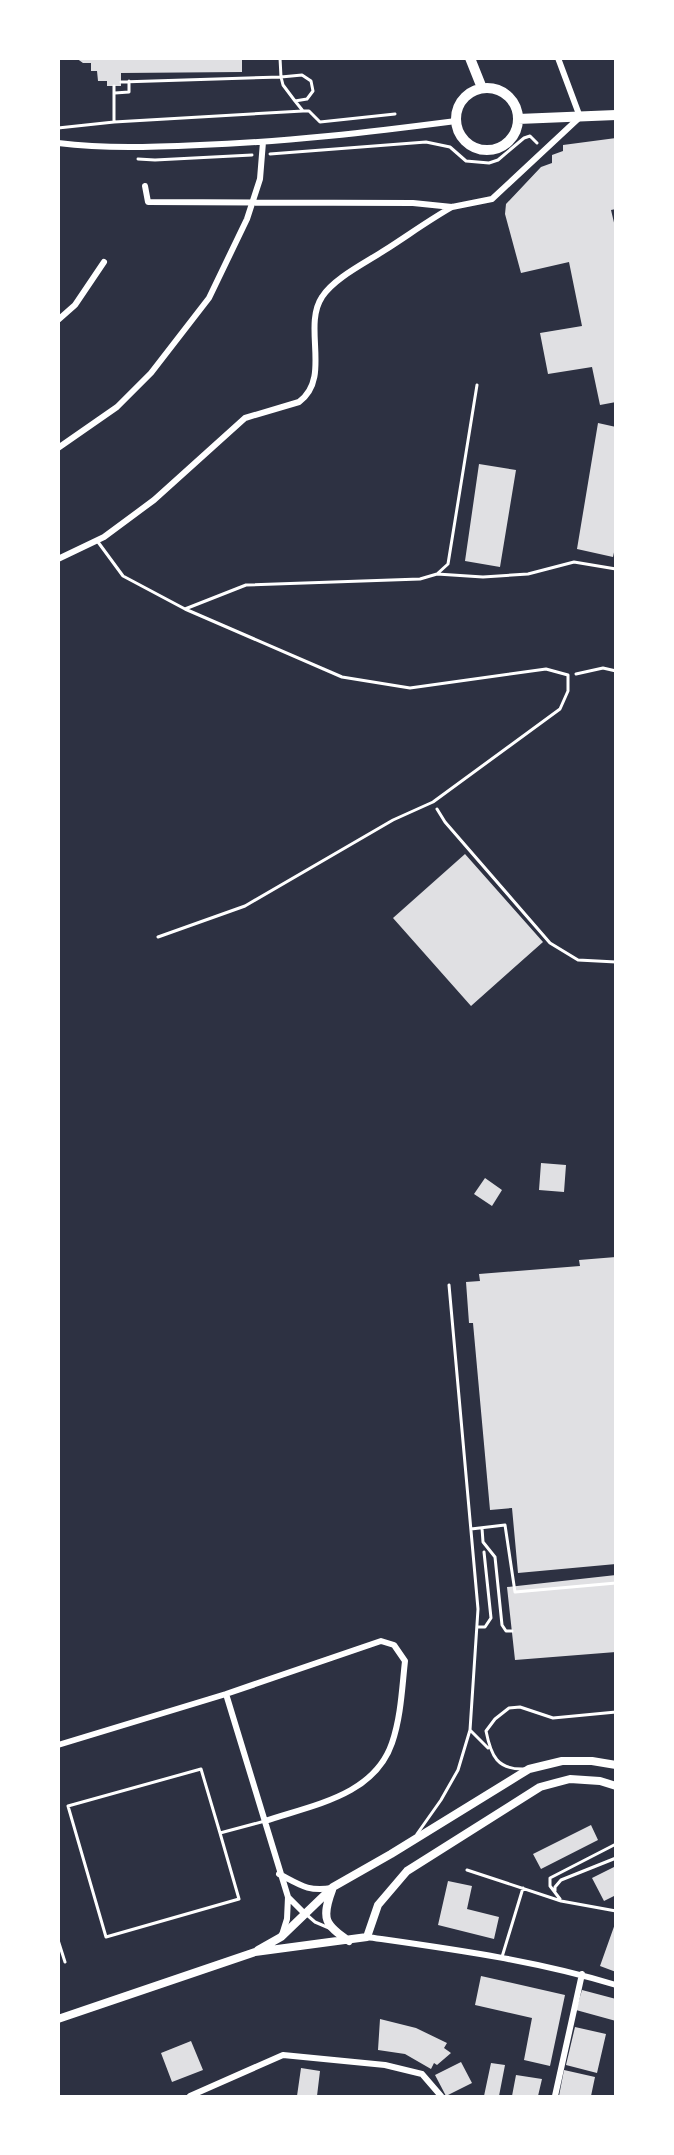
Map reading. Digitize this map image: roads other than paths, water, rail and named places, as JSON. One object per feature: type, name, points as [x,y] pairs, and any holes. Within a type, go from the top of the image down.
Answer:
[{"type":"main road","points":[[470,58],[482,88]]},
{"type":"main road","points":[[482,88],[493,89],[503,93],[511,100],[518,119],[511,139],[503,146],[493,150],[482,150],[472,147],[464,140],[458,131],[456,112],[466,96],[482,88]]},
{"type":"main road","points":[[518,119],[615,115]]},
{"type":"street","points":[[145,186],[148,202],[413,203],[452,207],[492,199],[580,117],[558,58]]},
{"type":"street","points":[[58,143],[87,147],[148,147],[263,142],[456,121]]},
{"type":"street","points":[[59,447],[117,407],[151,373],[209,298],[247,219],[260,179],[263,142]]},
{"type":"street","points":[[58,559],[97,540],[154,500],[245,418],[299,402],[305,398],[313,379],[316,363],[315,319],[323,295],[352,271],[452,207]]},
{"type":"street","points":[[58,320],[75,305],[104,262]]},
{"type":"street","points":[[58,1745],[226,1694],[381,1641],[394,1645],[405,1661],[396,1728],[386,1758],[368,1779],[351,1792],[265,1821]]},
{"type":"street","points":[[226,1694],[279,1874],[288,1897],[305,1914]]},
{"type":"street","points":[[58,2019],[255,1952],[281,1937],[333,1887],[412,1842],[529,1769],[562,1761],[591,1761],[615,1765]]},
{"type":"street","points":[[367,1937],[378,1905],[406,1870],[540,1787],[570,1779],[600,1781],[615,1786]]},
{"type":"street","points":[[279,1874],[303,1887],[316,1890],[333,1887]]},
{"type":"street","points":[[333,1887],[326,1905],[325,1916],[330,1928],[349,1941]]},
{"type":"street","points":[[281,1937],[287,1919],[288,1897]]},
{"type":"street","points":[[255,1952],[367,1937],[502,1957],[582,1974],[615,1985]]},
{"type":"street","points":[[555,2097],[582,1974]]},
{"type":"street","points":[[190,2097],[283,2055],[385,2065],[422,2074],[441,2097]]},
{"type":"lane","points":[[437,574],[448,564],[477,385]]},
{"type":"lane","points":[[97,540],[123,576],[185,609],[342,677],[410,688],[546,669],[568,675],[568,691],[560,709],[433,802],[393,820],[245,906],[158,936]]},
{"type":"lane","points":[[185,609],[246,585],[420,579],[437,574],[483,577],[528,574],[574,562],[615,569]]},
{"type":"lane","points":[[412,1842],[441,1800],[458,1770],[471,1730],[478,1609],[449,1285]]},
{"type":"lane","points":[[471,1529],[505,1525],[515,1592],[615,1582]]},
{"type":"lane","points":[[482,1528],[483,1542],[495,1557],[502,1625],[506,1631],[512,1631]]},
{"type":"lane","points":[[477,1627],[488,1625],[491,1618],[484,1552]]},
{"type":"lane","points":[[489,1750],[486,1731],[495,1719],[509,1708],[520,1707],[553,1718],[615,1712]]},
{"type":"lane","points":[[471,1730],[498,1762],[512,1769],[529,1769]]},
{"type":"lane","points":[[201,1768],[220,1833],[239,1899],[106,1937],[68,1806],[201,1768]]},
{"type":"lane","points":[[220,1833],[265,1821]]},
{"type":"lane","points":[[561,1901],[550,1886],[550,1878],[615,1844]]},
{"type":"lane","points":[[555,1893],[555,1887],[561,1880],[615,1858]]},
{"type":"lane","points":[[467,1870],[561,1901],[615,1911]]},
{"type":"lane","points":[[502,1957],[523,1888]]},
{"type":"lane","points":[[305,1914],[315,1922],[330,1928]]},
{"type":"lane","points":[[58,1940],[65,1962]]}]
